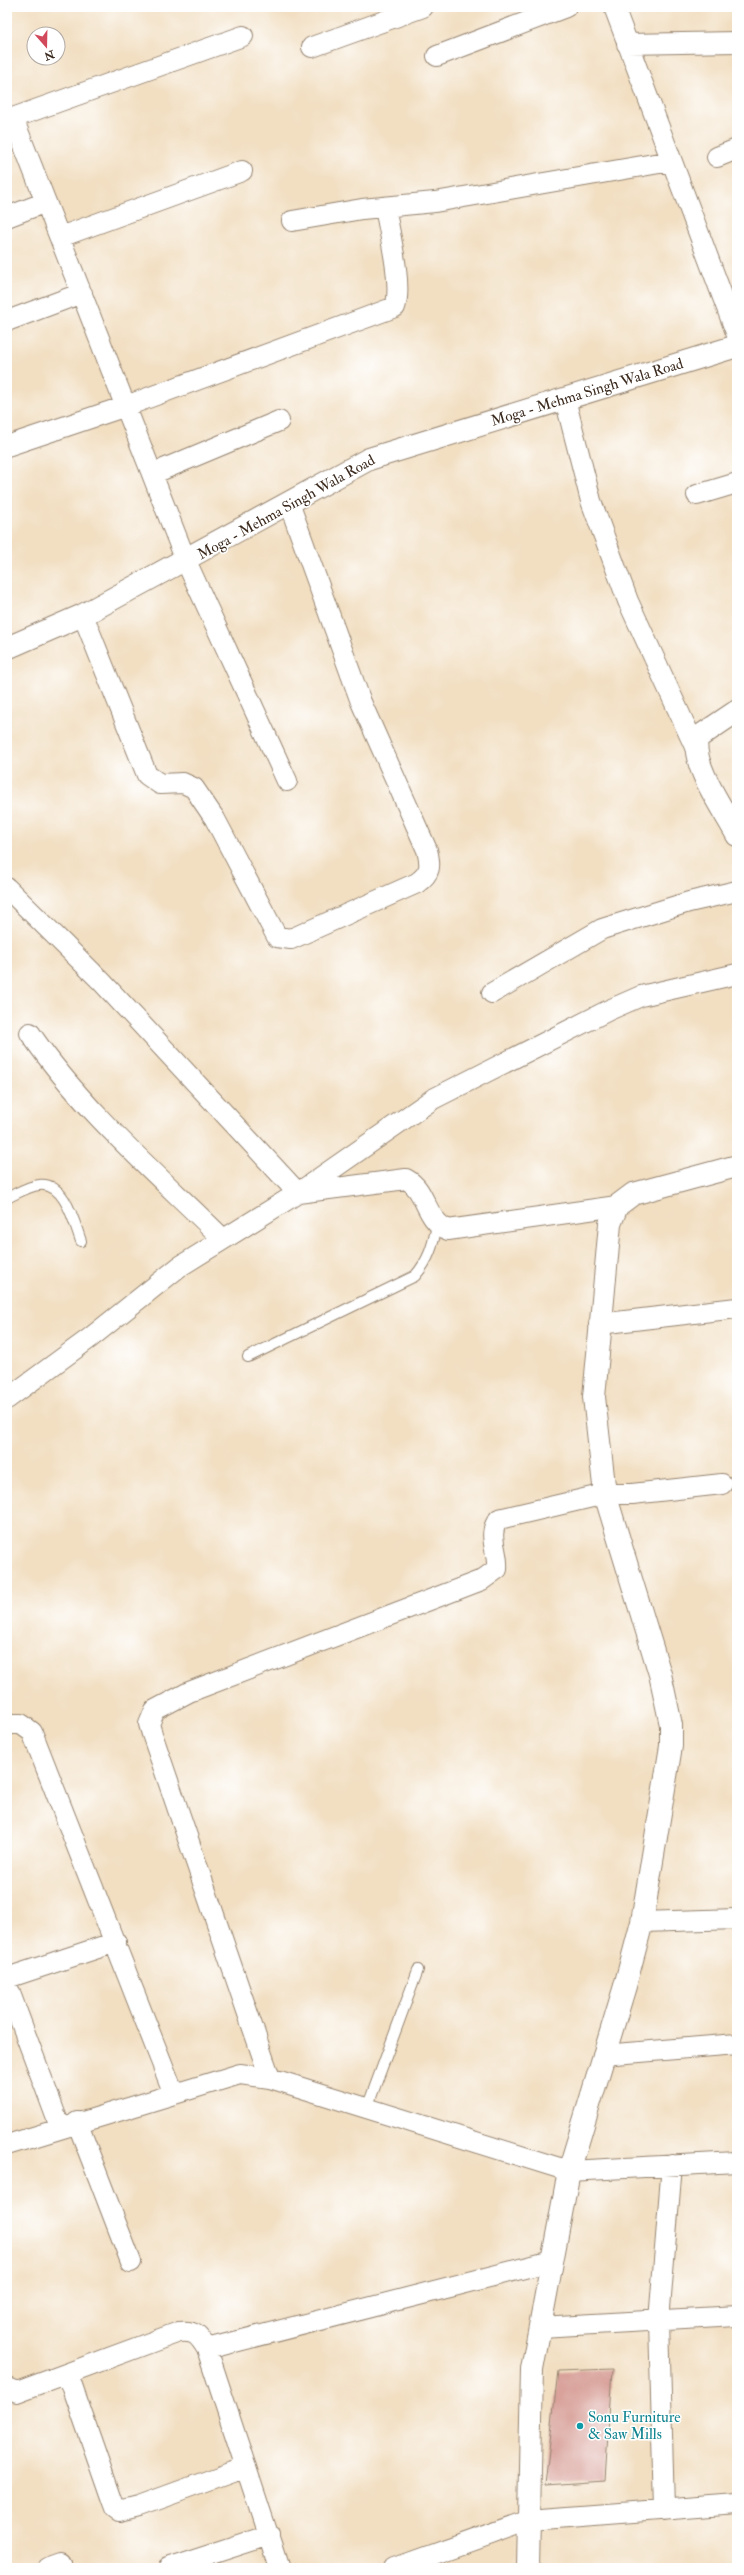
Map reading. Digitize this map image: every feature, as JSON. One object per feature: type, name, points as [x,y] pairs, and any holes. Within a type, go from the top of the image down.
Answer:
[{"type":"street","points":[[312,47],[424,7]]},
{"type":"street","points":[[437,56],[566,7]]},
{"type":"street","points":[[614,7],[737,335]]},
{"type":"street","points":[[243,36],[10,119],[60,237],[186,561],[287,781]]},
{"type":"street","points":[[627,44],[737,42]]},
{"type":"street","points":[[717,157],[737,149]]},
{"type":"street","points":[[292,221],[335,212],[435,202],[671,161]]},
{"type":"street","points":[[60,237],[242,171]]},
{"type":"street","points":[[7,217],[46,202]]},
{"type":"street","points":[[7,446],[126,406],[395,307],[398,300],[398,285],[386,207]]},
{"type":"street","points":[[7,321],[82,293]]},
{"type":"street","name":"Moga - Mehma Singh Wala Road","points":[[7,648],[84,616],[369,459],[737,346]]},
{"type":"street","points":[[565,399],[591,501],[628,601],[695,747],[700,765],[737,835]]},
{"type":"street","points":[[152,474],[279,421]]},
{"type":"street","points":[[697,495],[737,483]]},
{"type":"street","points":[[84,616],[147,775],[160,784],[184,783],[194,788],[215,819],[277,937],[291,939],[417,883],[427,876],[431,869],[427,850],[361,702],[289,503]]},
{"type":"street","points":[[695,747],[698,738],[737,711]]},
{"type":"street","points":[[7,888],[102,982],[298,1193]]},
{"type":"street","points":[[492,993],[602,929],[676,906],[737,891]]},
{"type":"street","points":[[7,1399],[90,1338],[179,1267],[298,1193],[433,1099],[609,1010],[641,996],[737,974]]},
{"type":"street","points":[[30,1033],[52,1066],[91,1110],[223,1239]]},
{"type":"street","points":[[298,1193],[406,1179],[415,1184],[437,1225],[448,1230],[617,1206],[633,1194],[648,1188],[737,1166]]},
{"type":"street","points":[[528,2568],[532,2369],[569,2171],[625,1986],[642,1922],[671,1746],[671,1725],[660,1674],[605,1494],[594,1397],[610,1224],[617,1206]]},
{"type":"street","points":[[600,1324],[737,1308]]},
{"type":"street","points":[[270,2078],[152,1734],[149,1724],[151,1716],[155,1710],[190,1692],[482,1580],[497,1569],[498,1562],[492,1534],[493,1526],[499,1519],[605,1494],[632,1494],[722,1484]]},
{"type":"street","points":[[7,1724],[21,1724],[32,1732],[78,1855],[116,1942],[174,2094]]},
{"type":"street","points":[[642,1922],[737,1919]]},
{"type":"street","points":[[7,1978],[116,1942]]},
{"type":"street","points":[[7,1985],[131,2262]]},
{"type":"street","points":[[603,2055],[737,2044]]},
{"type":"street","points":[[7,2145],[240,2074],[270,2078],[569,2171],[737,2162]]},
{"type":"street","points":[[664,2510],[659,2320],[672,2165]]},
{"type":"street","points":[[207,2349],[552,2261]]},
{"type":"street","points":[[540,2327],[737,2316]]},
{"type":"street","points":[[7,2388],[17,2392],[179,2332],[190,2330],[198,2335],[207,2349],[279,2568]]},
{"type":"street","points":[[68,2374],[112,2500],[115,2508],[119,2511],[134,2508],[246,2466]]},
{"type":"street","points":[[395,2568],[529,2520],[737,2504]]},
{"type":"street","points":[[168,2568],[269,2535]]},
{"type":"lane","points":[[7,1198],[39,1185],[50,1186],[60,1193],[81,1241]]},
{"type":"lane","points":[[248,1356],[402,1284],[415,1276],[425,1265],[431,1251],[437,1225]]},
{"type":"lane","points":[[367,2108],[418,1970]]},
{"type":"building","name":"Sonu Furniture & Saw Mills","points":[[612,2369],[605,2481],[545,2485],[558,2371]]},
{"type":"place","name":"Sonu Furniture & Saw Mills","points":[[580,2426]]}]
